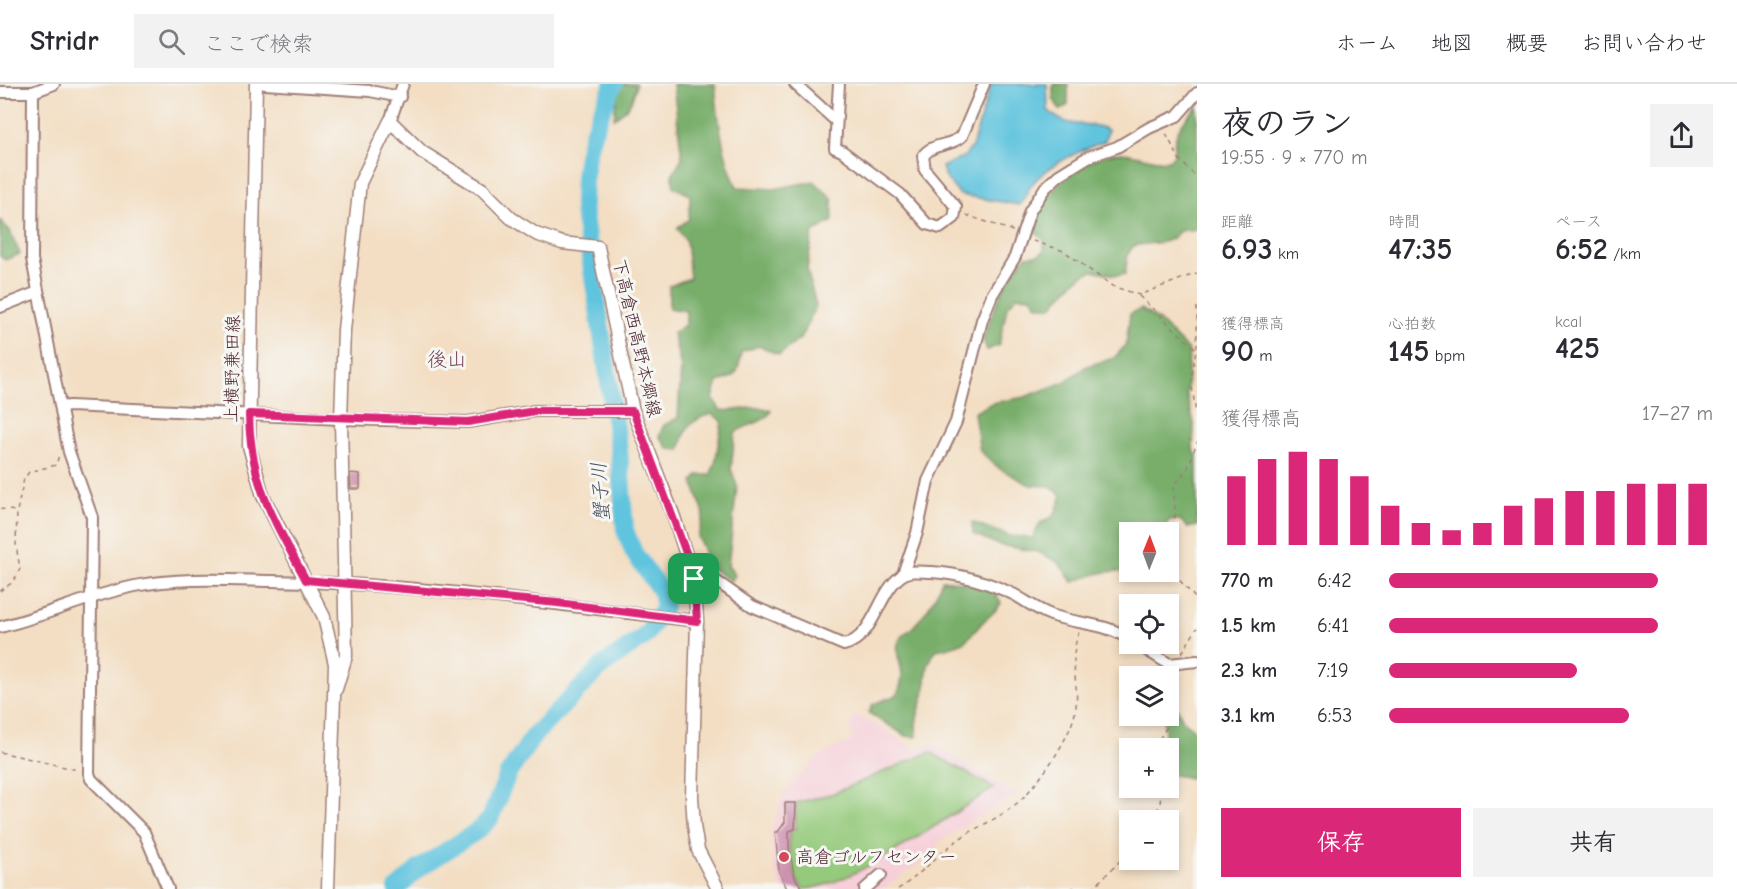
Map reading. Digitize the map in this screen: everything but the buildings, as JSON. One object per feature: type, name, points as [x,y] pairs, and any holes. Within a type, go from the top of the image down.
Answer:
[{"type":"main road","name":"上横野兼田線","points":[[256,84],[249,446],[263,496],[324,617],[331,641],[336,689],[328,889]]},
{"type":"main road","name":"下高倉西高野本郷線","points":[[390,122],[422,152],[482,189],[511,218],[536,234],[562,243],[598,247],[633,411],[674,516],[694,579],[697,621],[693,826],[698,850],[718,889]]},
{"type":"main road","points":[[336,689],[346,656],[347,583],[341,419],[342,367],[360,183],[372,154],[390,122]]},
{"type":"street","points":[[0,92],[33,92],[54,84]]},
{"type":"street","points":[[265,84],[370,91],[400,97]]},
{"type":"street","points":[[390,122],[403,84]]},
{"type":"street","points":[[795,84],[835,120]]},
{"type":"street","points":[[838,84],[834,148],[842,151],[900,194],[927,224],[940,228],[957,213],[954,201],[925,170],[923,156],[935,146],[957,141],[963,136],[984,84]]},
{"type":"street","points":[[33,92],[31,233],[38,292],[74,471],[92,517],[88,773],[91,779],[144,832],[168,889]]},
{"type":"street","points":[[694,579],[704,577],[716,581],[752,606],[844,645],[855,642],[862,635],[890,589],[903,574],[917,533],[928,481],[959,412],[982,320],[992,295],[1015,257],[1024,221],[1045,188],[1059,175],[1088,157],[1124,144],[1177,116],[1197,93]]},
{"type":"street","points":[[0,307],[38,292]]},
{"type":"street","points":[[61,407],[70,405],[341,419],[468,422],[535,411],[633,411]]},
{"type":"street","points":[[903,574],[917,572],[964,576],[1014,595],[1050,615],[1102,625],[1119,634]]},
{"type":"street","points":[[0,627],[134,586],[166,582],[306,580],[558,603],[697,621]]},
{"type":"street","points":[[1153,654],[1169,664],[1197,662]]},
{"type":"street","points":[[865,889],[881,875]]},
{"type":"path","points":[[1163,122],[1168,139],[1180,160],[1197,178]]},
{"type":"path","points":[[957,213],[1064,251],[1112,286],[1138,295],[1196,350]]},
{"type":"path","points":[[1138,295],[1197,273]]},
{"type":"path","points":[[1197,307],[1196,350],[1191,388],[1197,420]]},
{"type":"path","points":[[1172,522],[1176,510],[1174,486],[1188,468],[1197,442]]},
{"type":"path","points":[[0,591],[18,576],[20,569],[16,545],[17,511],[24,479],[29,472],[56,465],[59,445]]},
{"type":"path","points":[[0,509],[17,511]]},
{"type":"path","points":[[1179,580],[1197,600]]},
{"type":"path","points":[[898,889],[930,866],[949,846],[1017,804],[1049,765],[1075,716],[1077,698],[1073,650],[1083,622]]},
{"type":"path","points":[[0,752],[51,762],[88,773]]},
{"type":"path","points":[[1092,889],[1119,863]]},
{"type":"shaded area","points":[[854,715],[880,727],[916,750],[932,744],[1016,794],[939,842],[936,851],[883,889],[781,889],[773,866],[771,832],[784,792],[820,756],[852,740],[850,726]]},
{"type":"green space","points":[[618,84],[636,84],[630,104],[614,118]]},
{"type":"green space","points":[[673,84],[715,84],[724,150],[737,187],[774,189],[814,181],[832,198],[833,221],[813,232],[807,269],[816,306],[800,339],[779,355],[759,346],[741,352],[736,372],[730,378],[718,382],[713,398],[720,410],[759,408],[771,411],[760,421],[735,433],[731,469],[737,486],[728,566],[735,575],[731,581],[711,568],[698,537],[704,514],[693,482],[698,475],[710,475],[715,464],[722,421],[712,414],[698,419],[684,436],[680,450],[668,449],[659,436],[664,425],[678,418],[681,367],[673,333],[686,324],[686,311],[669,308],[669,286],[690,278],[686,241],[677,228],[689,219],[690,195],[674,187],[672,175],[682,158]]},
{"type":"green space","points":[[1053,84],[1068,84],[1068,105],[1060,110],[1053,98]]},
{"type":"green space","points":[[1197,106],[1197,229],[1179,231],[1165,241],[1133,246],[1128,254],[1125,274],[1117,275],[1096,271],[1083,275],[1051,307],[1037,305],[1031,297],[1017,296],[1007,307],[999,345],[987,350],[983,340],[1005,285],[1026,256],[1038,255],[1044,251],[1044,240],[1034,231],[1043,204],[1053,191],[1077,169],[1105,155],[1126,153],[1162,161],[1169,160],[1174,155],[1177,133]]},
{"type":"green space","points":[[0,220],[10,231],[20,254],[5,260],[0,256]]},
{"type":"green space","points":[[1141,309],[1158,320],[1189,351],[1187,397],[1194,424],[1193,449],[1197,456],[1197,526],[1188,528],[1180,520],[1119,522],[1119,571],[1105,572],[1073,582],[1058,562],[1038,552],[999,545],[973,534],[972,522],[1010,536],[1033,538],[1040,523],[1054,516],[1062,496],[1050,486],[1030,485],[1000,469],[980,451],[974,413],[992,403],[1025,397],[1064,382],[1087,366],[1114,358],[1126,345],[1130,314]]},
{"type":"green space","points":[[942,580],[970,583],[995,593],[1001,603],[966,640],[957,645],[936,650],[927,670],[925,691],[917,717],[917,737],[906,736],[869,713],[873,704],[897,695],[902,677],[897,648],[899,641],[926,612]]},
{"type":"green space","points":[[1179,712],[1185,723],[1197,732],[1197,779],[1179,776],[1179,738],[1164,738],[1164,726],[1179,726]]},
{"type":"green space","points":[[930,752],[994,788],[872,864],[823,886],[803,889],[793,869],[789,847],[789,831],[795,829],[796,803],[834,793]]},
{"type":"water","points":[[991,84],[1047,84],[1048,110],[1064,121],[1108,130],[1105,141],[1076,153],[1047,170],[1032,184],[1020,205],[960,195],[945,177],[942,167],[965,156],[972,147]]},
{"type":"waterway","name":"蟹子川","points":[[397,889],[418,869],[477,831],[490,819],[508,774],[535,734],[602,666],[645,636],[664,608],[663,594],[634,553],[625,530],[619,450],[583,210],[586,159],[599,116],[614,84]]},
{"type":"place","name":"高倉ゴルフセンター","points":[[784,857]]},
{"type":"district","name":"後山","points":[[447,359]]},
{"type":"route","points":[[535,411],[633,411],[674,516],[694,579],[697,621],[558,603],[306,580],[263,496],[255,474],[249,446],[249,414],[468,422],[535,411]]}]
